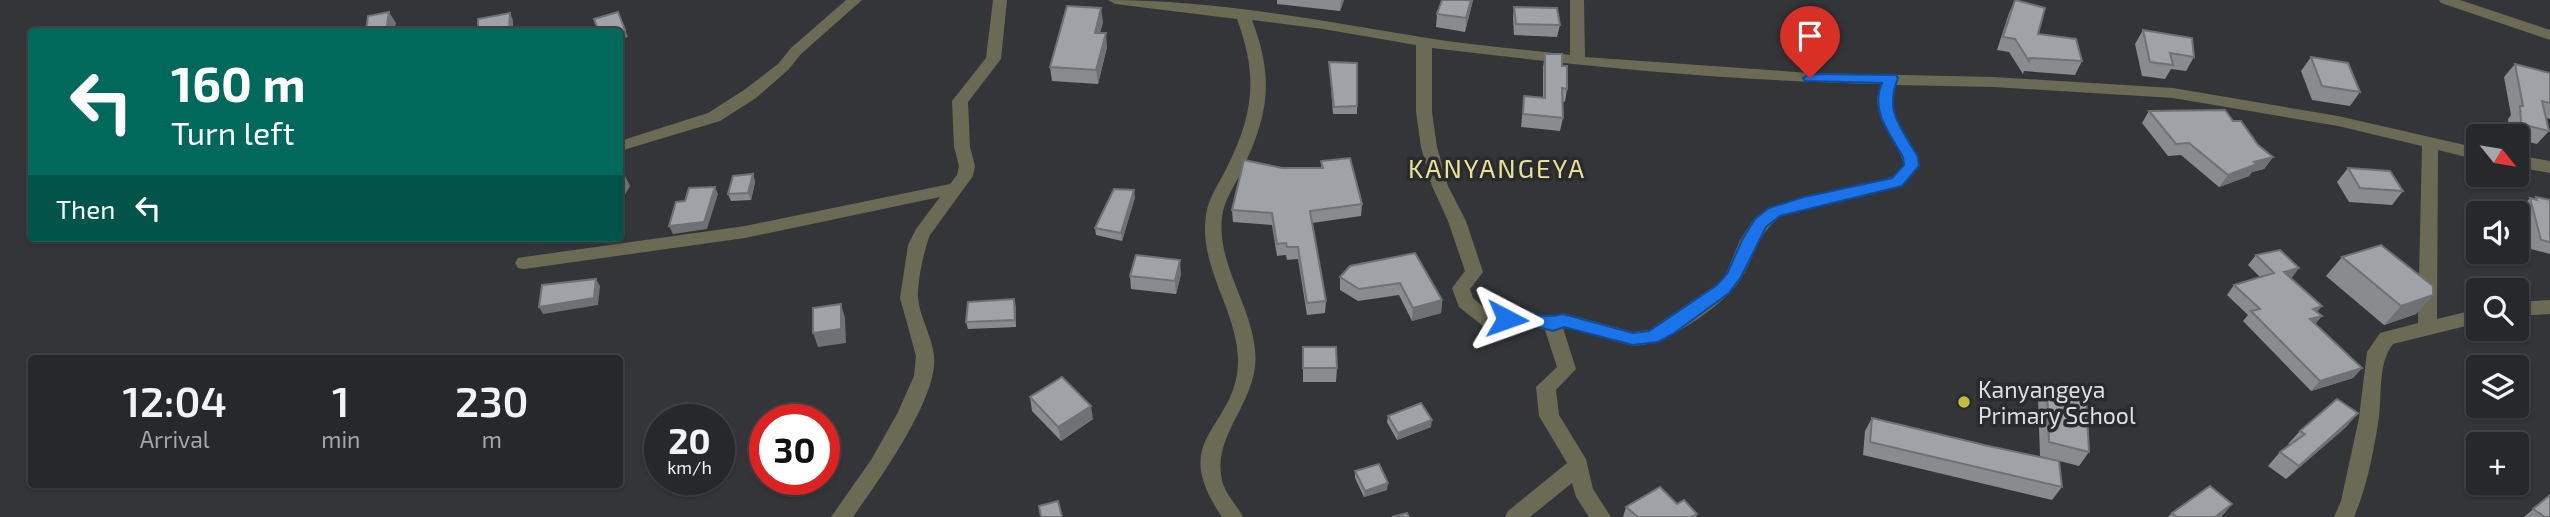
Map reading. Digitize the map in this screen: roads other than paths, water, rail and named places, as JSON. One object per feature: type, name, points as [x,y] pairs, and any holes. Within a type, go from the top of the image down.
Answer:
[{"type":"street","points":[[623,145],[714,117],[750,94],[783,67],[796,51],[855,0]]},
{"type":"street","points":[[841,517],[877,466],[906,416],[923,376],[925,356],[908,298],[917,245],[922,233],[957,188],[967,166],[962,147],[960,101],[993,58],[1000,0]]},
{"type":"street","points":[[1115,0],[1322,24],[1424,42],[1577,61],[1810,78],[1891,78],[2173,93],[2315,117],[2466,151]]},
{"type":"street","points":[[1577,0],[1577,61]]},
{"type":"street","points":[[2446,0],[2550,35]]},
{"type":"street","points":[[1233,517],[1212,482],[1209,460],[1216,436],[1236,405],[1243,388],[1247,366],[1246,343],[1212,235],[1214,215],[1260,104],[1262,79],[1255,42],[1243,15]]},
{"type":"street","points":[[1424,42],[1423,112],[1429,147],[1440,186],[1457,221],[1474,272],[1461,288],[1465,302],[1489,321],[1524,317],[1553,325],[1563,320],[1633,339],[1652,337],[1667,330],[1723,289],[1733,277],[1749,240],[1760,223],[1774,212],[1897,182],[1912,166],[1910,157],[1884,109],[1884,96],[1891,78]]},
{"type":"street","points":[[2427,328],[2430,280],[2430,143]]},
{"type":"street","points":[[2529,163],[2550,167]]},
{"type":"street","points":[[524,263],[745,232],[957,188]]},
{"type":"street","points":[[2529,308],[2550,307]]},
{"type":"street","points":[[2344,517],[2351,501],[2369,418],[2376,352],[2388,338],[2466,319]]},
{"type":"street","points":[[1553,325],[1567,369],[1546,387],[1549,416],[1579,464],[1583,491],[1601,517]]},
{"type":"street","points":[[1515,517],[1579,464]]},
{"type":"place","name":"Kanyangeya Primary School","points":[[1964,402]]},
{"type":"district","name":"KANYANGEYA","points":[[1497,167]]}]
